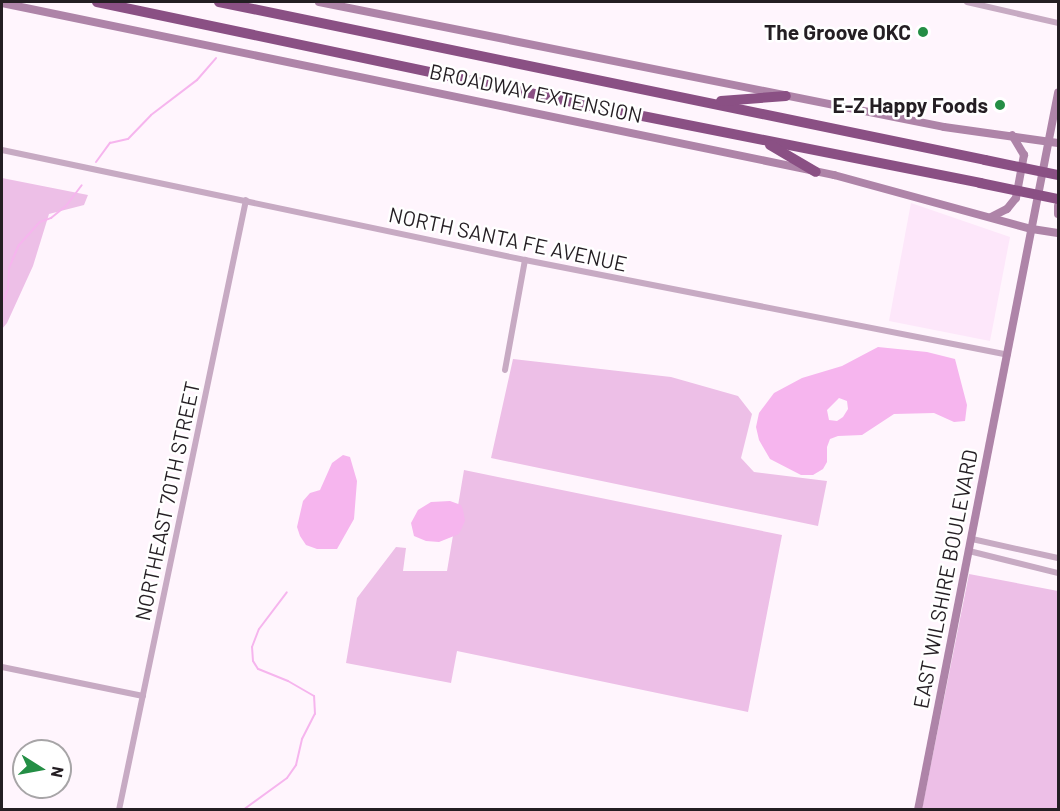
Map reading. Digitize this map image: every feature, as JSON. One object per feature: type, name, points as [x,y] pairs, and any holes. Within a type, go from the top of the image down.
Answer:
[{"type":"highway","name":"BROADWAY EXTENSION","points":[[97,2],[759,140],[1059,199]]},
{"type":"highway","name":"BROADWAY EXTENSION","points":[[219,2],[1059,175]]},
{"type":"highway","points":[[709,102],[786,96]]},
{"type":"highway","points":[[759,140],[816,172]]},
{"type":"main road","points":[[318,2],[944,127],[1059,143]]},
{"type":"main road","name":"BROADWAY EXTENSION","points":[[2,3],[816,172],[1032,229],[1059,233]]},
{"type":"main road","name":"EAST WILSHIRE BOULEVARD","points":[[918,810],[1059,93]]},
{"type":"main road","points":[[991,217],[1007,209],[1016,198],[1024,155],[1012,135]]},
{"type":"main road","points":[[1059,207],[1059,214]]},
{"type":"street","points":[[967,2],[1059,22]]},
{"type":"street","name":"NORTH SANTA FE AVENUE","points":[[2,150],[525,260],[1008,355]]},
{"type":"street","name":"NORTHEAST 70TH STREET","points":[[119,810],[246,200]]},
{"type":"street","points":[[505,370],[525,260]]},
{"type":"street","points":[[972,539],[1059,558]]},
{"type":"street","points":[[969,551],[1059,573]]},
{"type":"street","points":[[2,667],[143,696]]},
{"type":"shaded area","points":[[2,178],[88,195],[84,205],[49,214],[33,266],[7,323],[2,329]]},
{"type":"shaded area","points":[[911,203],[1010,237],[990,341],[889,321]]},
{"type":"shaded area","points":[[878,347],[927,352],[955,359],[967,405],[965,421],[954,422],[934,413],[894,414],[862,435],[838,436],[830,439],[827,447],[827,462],[823,469],[813,475],[801,475],[770,459],[759,440],[756,427],[759,413],[774,393],[802,378],[842,366]],"holes":[[[839,398],[847,401],[848,409],[843,417],[837,421],[829,420],[827,410]]]},
{"type":"shaded area","points":[[513,359],[671,377],[738,396],[752,414],[741,458],[754,472],[827,481],[818,526],[491,458]]},
{"type":"shaded area","points":[[343,455],[350,457],[357,481],[354,519],[337,549],[317,549],[306,545],[297,527],[303,501],[310,493],[320,490],[332,463]]},
{"type":"shaded area","points":[[464,470],[782,535],[748,712],[457,651],[451,683],[346,663],[357,598],[396,547],[406,548],[403,571],[447,571]]},
{"type":"shaded area","points":[[450,501],[461,505],[463,510],[465,521],[459,534],[439,542],[426,541],[414,536],[411,523],[418,510],[431,502]]},
{"type":"shaded area","points":[[969,574],[1058,591],[1058,809],[922,809]]},
{"type":"waterway","points":[[96,162],[110,143],[128,139],[151,115],[197,80],[216,58]]},
{"type":"waterway","points":[[2,303],[8,289],[9,268],[19,245],[40,222],[51,218],[66,206],[82,185]]},
{"type":"waterway","points":[[243,810],[287,778],[296,765],[302,739],[315,714],[314,696],[288,681],[258,669],[253,661],[252,647],[259,629],[287,592]]},
{"type":"place","name":"The Groove OKC","points":[[923,32]]},
{"type":"place","name":"E-Z Happy Foods","points":[[1000,105]]}]
